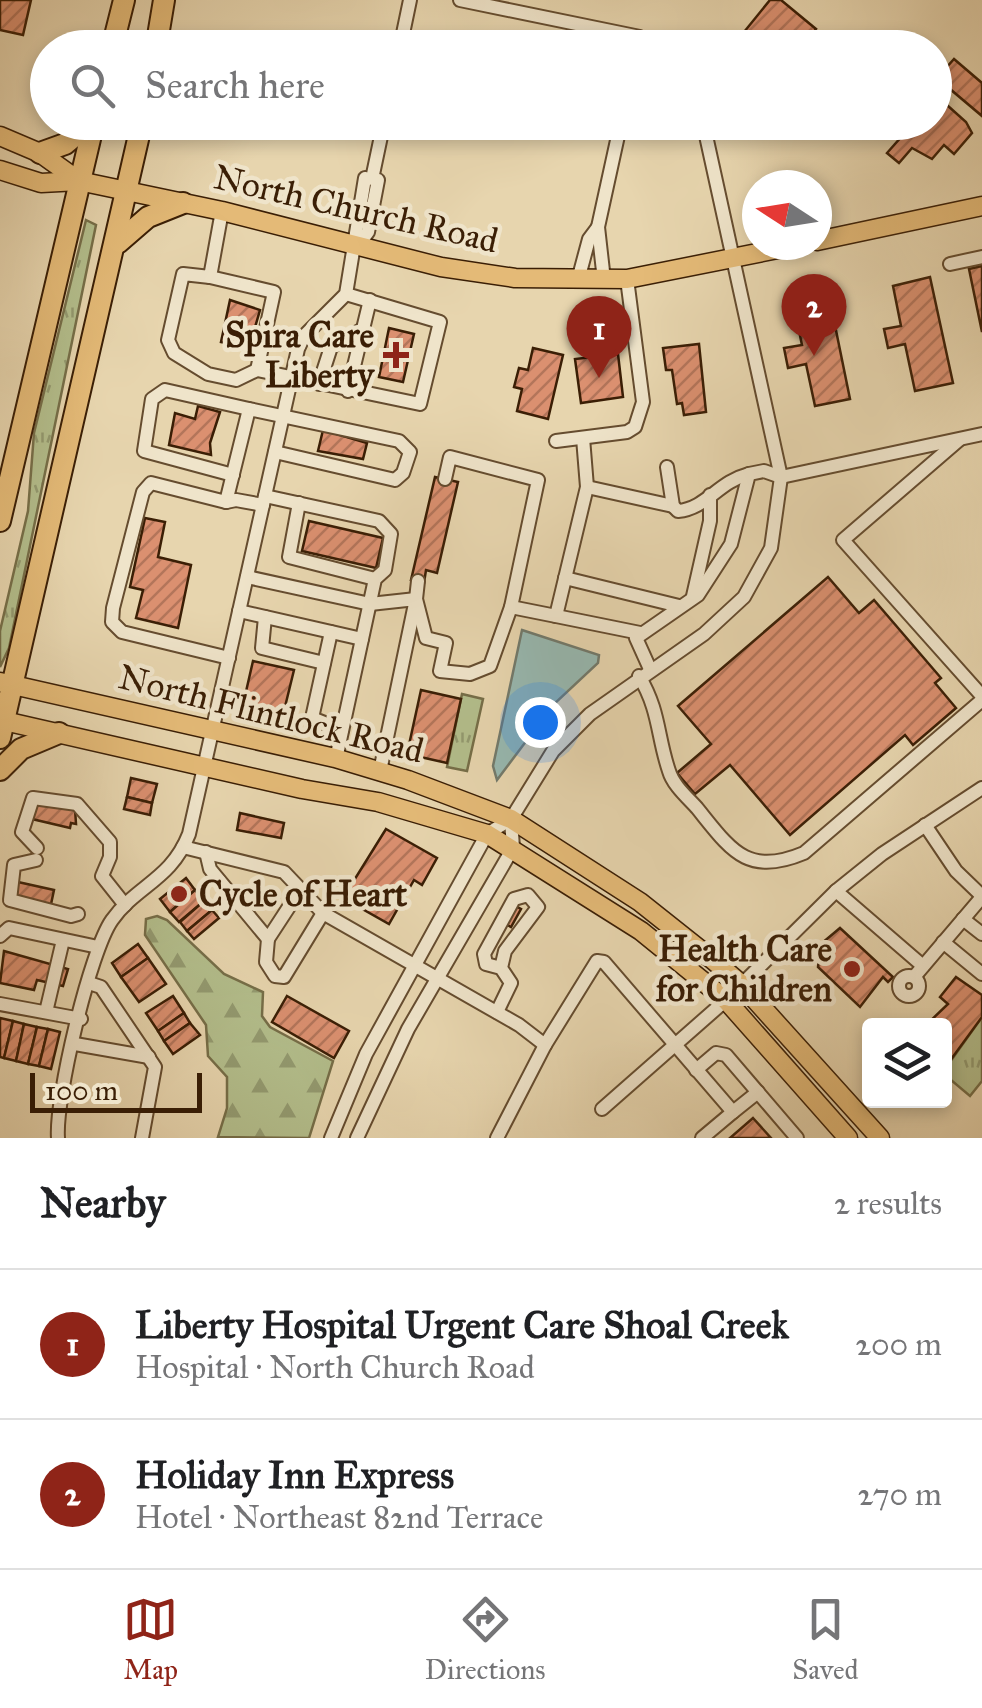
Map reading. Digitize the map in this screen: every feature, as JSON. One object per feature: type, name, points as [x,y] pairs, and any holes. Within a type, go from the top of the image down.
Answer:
[{"type":"highway","points":[[116,30],[124,0]]},
{"type":"highway","points":[[159,30],[164,0]]},
{"type":"highway","points":[[40,154],[70,140]]},
{"type":"highway","points":[[0,522],[88,140]]},
{"type":"highway","points":[[1,726],[7,683],[139,140]]},
{"type":"highway","points":[[116,244],[148,217],[183,203]]},
{"type":"highway","points":[[0,770],[21,749],[59,733]]},
{"type":"main road","name":"North Church Road","points":[[0,136],[40,154],[79,181]]},
{"type":"main road","name":"North Church Road","points":[[0,170],[41,183],[79,181],[183,203],[357,248],[492,276],[627,279],[742,258]]},
{"type":"main road","points":[[832,238],[982,206]]},
{"type":"main road","name":"North Flintlock Road","points":[[7,683],[336,758],[512,819],[640,902],[741,984],[880,1138]]},
{"type":"main road","name":"North Flintlock Road","points":[[1,726],[59,733],[378,802],[487,834],[641,932],[726,1000],[848,1138]]},
{"type":"street","points":[[404,30],[410,0]]},
{"type":"street","points":[[460,0],[606,30]]},
{"type":"street","points":[[58,1138],[98,947],[125,905],[169,870],[184,848],[292,378],[304,336],[346,294],[357,248],[368,232],[372,179],[380,140]]},
{"type":"street","points":[[604,280],[598,227],[616,140]]},
{"type":"street","points":[[331,1138],[366,1054],[487,834],[512,819],[553,751],[590,714],[704,634],[744,597],[771,548],[781,477],[707,140]]},
{"type":"street","points":[[210,277],[222,212]]},
{"type":"street","points":[[578,280],[590,239],[598,227]]},
{"type":"street","points":[[950,264],[982,257]]},
{"type":"street","points":[[256,370],[274,292],[183,274],[168,340],[174,353],[208,374],[236,380],[256,370],[414,406],[423,399],[440,322],[346,294]]},
{"type":"street","points":[[556,441],[627,432],[640,417],[643,402],[627,279]]},
{"type":"street","points":[[348,391],[370,300]]},
{"type":"street","points":[[319,384],[331,347],[363,329]]},
{"type":"street","points":[[232,476],[144,451],[152,399],[165,390],[399,441],[410,452],[403,474],[395,480],[275,452]]},
{"type":"street","points":[[226,502],[248,409]]},
{"type":"street","points":[[587,487],[688,510],[732,478],[764,471],[781,477],[982,434]]},
{"type":"street","points":[[556,616],[587,487],[583,438]]},
{"type":"street","points":[[749,474],[731,544],[692,598],[636,638],[659,716],[670,776],[730,848],[763,864],[780,863],[804,853],[982,698],[843,540],[962,438]]},
{"type":"street","points":[[416,599],[426,638],[446,643],[440,671],[470,674],[490,666],[511,607],[538,480],[450,458],[445,479]]},
{"type":"street","points":[[666,467],[673,506]]},
{"type":"street","points":[[229,658],[122,632],[112,616],[146,486],[157,483],[226,502],[299,503],[379,521],[386,527],[391,542],[385,570],[375,579],[336,758]]},
{"type":"street","points":[[692,598],[710,522],[710,495]]},
{"type":"street","points":[[299,503],[289,557],[375,579]]},
{"type":"street","points":[[247,577],[370,604],[416,599]]},
{"type":"street","points":[[565,578],[680,606]]},
{"type":"street","points":[[380,771],[418,581]]},
{"type":"street","points":[[511,607],[640,634]]},
{"type":"street","points":[[239,611],[362,639]]},
{"type":"street","points":[[265,617],[262,648],[324,663]]},
{"type":"street","points":[[331,632],[312,718],[342,730]]},
{"type":"street","points":[[602,1110],[726,1000],[836,891],[982,788]]},
{"type":"street","points":[[78,914],[71,916],[10,900],[14,866],[36,854],[22,832],[33,798],[77,804],[110,842],[110,857],[102,876],[125,905]]},
{"type":"street","points":[[357,1138],[390,1063],[513,848],[512,819]]},
{"type":"street","points":[[836,891],[918,972],[982,896],[956,871],[925,825]]},
{"type":"street","points":[[184,848],[275,868],[292,878],[323,913],[497,1012],[544,1045]]},
{"type":"street","points":[[206,852],[210,869],[268,939]]},
{"type":"street","points":[[300,890],[268,939],[266,962],[275,976],[284,977],[323,913]]},
{"type":"street","points":[[497,1012],[510,983],[501,968],[505,950],[538,907],[528,895],[514,898],[484,954],[486,964],[501,968]]},
{"type":"street","points":[[964,919],[982,934]]},
{"type":"street","points":[[0,936],[9,928],[98,947]]},
{"type":"street","points":[[46,1012],[63,940]]},
{"type":"street","points":[[944,942],[982,974]]},
{"type":"street","points":[[496,1138],[544,1045],[597,961],[604,962],[732,1112]]},
{"type":"street","points":[[89,983],[102,987],[156,1071],[142,1138]]},
{"type":"street","points":[[0,1004],[81,1018]]},
{"type":"street","points":[[75,1044],[149,1057]]},
{"type":"street","points":[[696,1070],[722,1054],[798,1138]]},
{"type":"street","points":[[702,1138],[758,1092]]},
{"type":"green space","points":[[86,220],[96,225],[9,648],[0,667],[0,631],[28,511],[34,433]]},
{"type":"green space","points":[[462,694],[483,699],[467,771],[447,767]]},
{"type":"green space","points":[[157,916],[167,920],[224,974],[263,992],[262,1016],[270,1027],[333,1061],[309,1138],[218,1137],[227,1108],[227,1077],[208,1056],[206,1025],[145,935],[146,919]]},
{"type":"green space","points":[[982,1017],[982,1081],[970,1096],[952,1081],[952,1059]]},
{"type":"water","points":[[522,630],[599,655],[598,663],[554,704],[497,780],[493,766]]},
{"type":"building","points":[[0,0],[31,0],[23,35],[0,30]]},
{"type":"building","points":[[770,0],[781,0],[816,29],[815,30],[746,30]]},
{"type":"building","points":[[952,61],[982,83],[982,116],[952,91]]},
{"type":"building","points":[[952,110],[972,133],[954,154],[944,145],[932,159],[912,148],[899,163],[887,153],[898,140],[952,140]]},
{"type":"building","points":[[982,266],[982,332],[969,269]]},
{"type":"building","points":[[930,277],[953,383],[915,391],[905,344],[888,348],[884,329],[901,326],[893,286]]},
{"type":"building","points":[[829,296],[850,399],[815,406],[806,364],[788,368],[784,348],[802,345],[793,303]]},
{"type":"building","points":[[230,300],[260,310],[249,348],[221,342]]},
{"type":"building","name":"Spira Care Liberty","points":[[389,328],[414,334],[403,382],[379,377]]},
{"type":"building","points":[[699,344],[706,412],[684,415],[682,403],[677,404],[672,370],[666,370],[663,348]]},
{"type":"building","points":[[533,348],[563,355],[548,419],[517,411],[522,389],[514,387],[519,368],[528,370]]},
{"type":"building","points":[[618,354],[623,397],[581,403],[575,359]]},
{"type":"building","points":[[198,406],[220,412],[210,443],[211,455],[169,445],[175,413],[195,419]]},
{"type":"building","points":[[323,430],[367,443],[363,459],[318,451]]},
{"type":"building","points":[[435,477],[458,482],[437,573],[426,570],[424,583],[411,580]]},
{"type":"building","points":[[145,518],[165,522],[158,557],[191,565],[178,628],[136,618],[143,590],[130,587]]},
{"type":"building","points":[[309,521],[383,538],[376,568],[302,551]]},
{"type":"building","points":[[828,577],[859,613],[874,600],[941,678],[935,683],[956,708],[913,745],[905,735],[790,835],[730,765],[695,794],[677,773],[711,744],[678,706]]},
{"type":"building","points":[[253,661],[294,670],[282,719],[242,709]]},
{"type":"building","points":[[421,690],[461,699],[447,763],[407,754]]},
{"type":"building","points":[[131,778],[157,784],[152,803],[127,797]]},
{"type":"building","points":[[127,797],[152,803],[150,815],[124,809]]},
{"type":"building","points":[[37,800],[75,809],[76,824],[71,823],[70,828],[32,819]]},
{"type":"building","points":[[240,813],[284,823],[281,838],[237,830]]},
{"type":"building","points":[[386,829],[437,858],[422,885],[414,880],[389,924],[343,898]]},
{"type":"building","points":[[186,878],[195,890],[170,912],[160,899]]},
{"type":"building","points":[[18,882],[54,890],[50,909],[14,901]]},
{"type":"building","points":[[195,890],[204,901],[179,922],[170,912]]},
{"type":"building","points":[[204,901],[212,910],[187,931],[180,922]]},
{"type":"building","points":[[512,904],[521,909],[511,927],[502,922]]},
{"type":"building","points":[[212,910],[219,918],[194,939],[187,931]]},
{"type":"building","name":"Health Care for Children","points":[[840,928],[893,977],[888,982],[883,977],[860,1007],[818,967],[821,944]]},
{"type":"building","points":[[138,944],[148,958],[121,977],[112,963]]},
{"type":"building","points":[[4,951],[68,969],[63,986],[37,980],[34,990],[0,983]]},
{"type":"building","points":[[148,958],[166,984],[139,1002],[121,977]]},
{"type":"building","points":[[956,977],[982,995],[982,1017],[952,1058],[952,1018],[933,1018],[948,1004],[940,997]]},
{"type":"building","points":[[173,996],[184,1013],[158,1031],[146,1013]]},
{"type":"building","points":[[287,996],[349,1031],[334,1058],[272,1022]]},
{"type":"building","points":[[184,1013],[190,1023],[164,1041],[158,1031]]},
{"type":"building","points":[[0,1018],[13,1021],[4,1058],[0,1057]]},
{"type":"building","points":[[13,1021],[24,1024],[16,1061],[4,1058]]},
{"type":"building","points":[[190,1023],[200,1035],[173,1054],[164,1041]]},
{"type":"building","points":[[24,1024],[37,1027],[28,1064],[16,1061]]},
{"type":"building","points":[[37,1027],[48,1029],[39,1066],[28,1064]]},
{"type":"building","points":[[48,1029],[60,1032],[51,1069],[39,1066]]},
{"type":"building","points":[[753,1118],[771,1138],[730,1138]]},
{"type":"place","name":"Spira Care Liberty","points":[[396,355]]},
{"type":"place","name":"Holiday Inn Express","points":[[814,356]]},
{"type":"place","name":"Liberty Hospital Urgent Care Shoal Creek","points":[[599,378]]},
{"type":"place","name":"Cycle of Heart","points":[[179,894]]},
{"type":"place","name":"Health Care for Children","points":[[852,969]]}]
